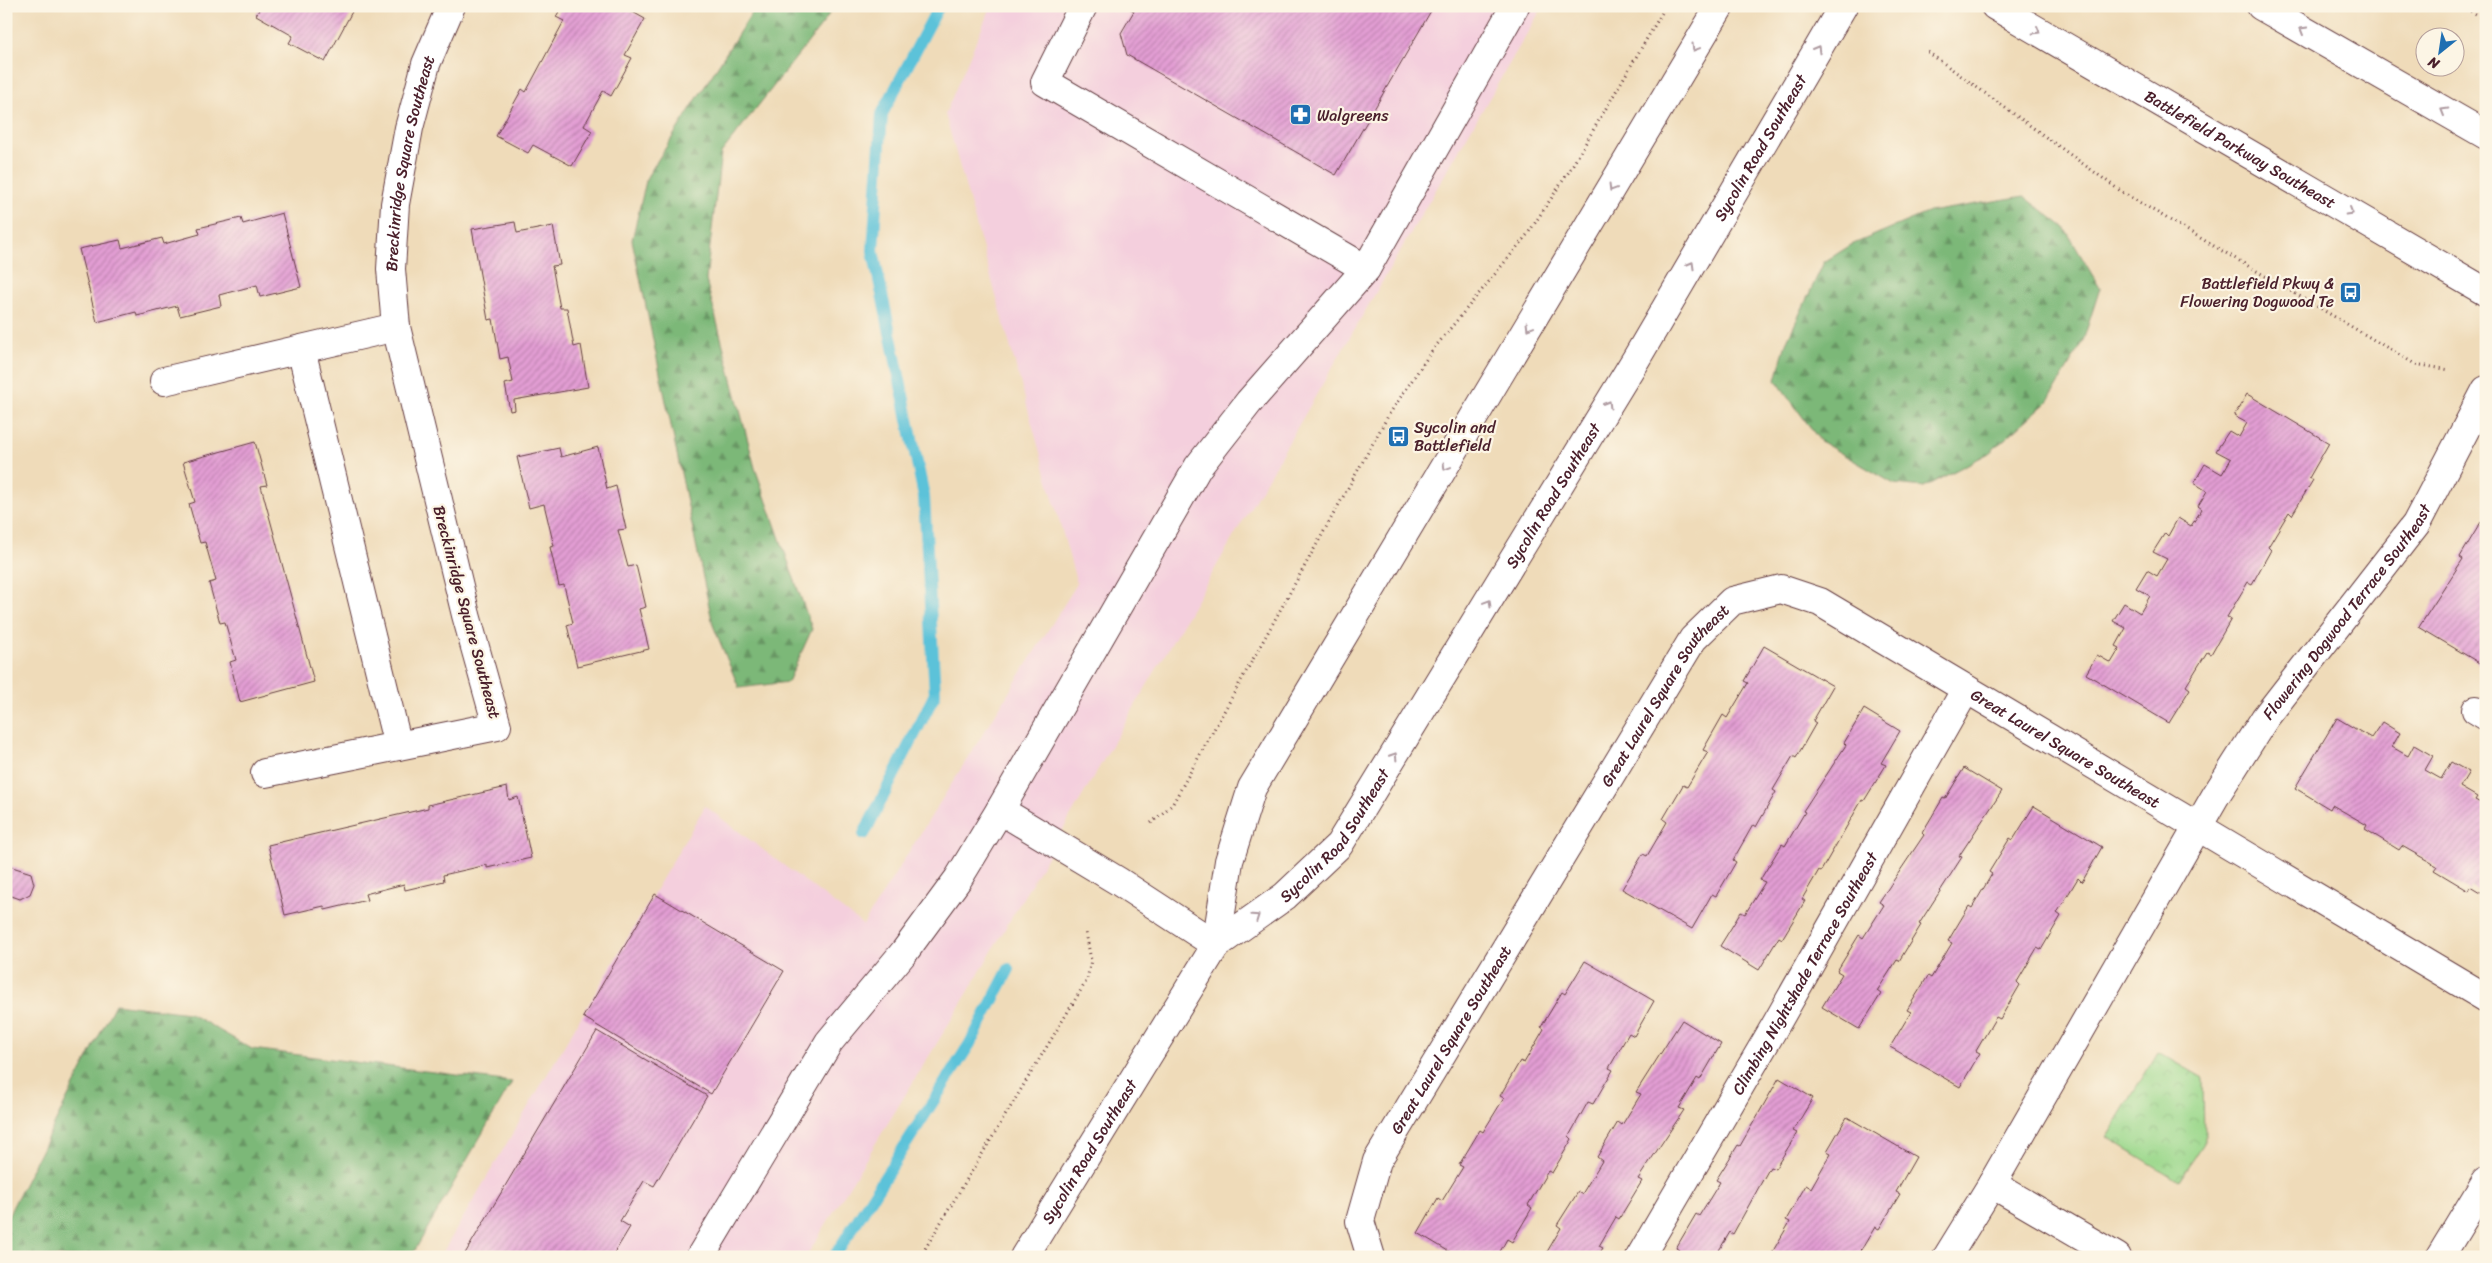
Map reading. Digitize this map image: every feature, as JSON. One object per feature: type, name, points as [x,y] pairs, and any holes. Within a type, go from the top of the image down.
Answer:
[{"type":"street","name":"Breckinridge Square Southeast","points":[[265,773],[497,726],[466,615],[396,327],[391,269],[395,204],[409,128],[426,64],[452,6]]},
{"type":"street","points":[[1083,6],[1046,82],[1366,269]]},
{"type":"street","points":[[700,1257],[829,1042],[906,951],[958,879],[1000,810],[1198,467],[1249,402],[1366,269],[1515,6]]},
{"type":"street","name":"Sycolin Road Southeast","points":[[1024,1257],[1216,945],[1229,861],[1252,788],[1720,6]]},
{"type":"street","name":"Sycolin Road Southeast","points":[[1216,945],[1285,896],[1339,845],[1636,359],[1843,6]]},
{"type":"street","name":"Battlefield Parkway Southeast","points":[[1995,6],[2486,292]]},
{"type":"street","points":[[2261,6],[2486,135]]},
{"type":"street","points":[[164,381],[396,327]]},
{"type":"street","points":[[301,350],[398,746]]},
{"type":"street","name":"Flowering Dogwood Terrace Southeast","points":[[2197,827],[2265,718],[2416,524],[2486,390]]},
{"type":"street","name":"Great Laurel Square Southeast","points":[[1371,1257],[1360,1221],[1377,1161],[1693,639],[1732,601],[1781,589],[1820,602],[2486,998]]},
{"type":"street","name":"Climbing Nightshade Terrace Southeast","points":[[1640,1257],[1775,1026],[1966,690]]},
{"type":"street","points":[[1000,810],[1118,881],[1216,945]]},
{"type":"street","points":[[1947,1257],[1992,1184],[2197,827]]},
{"type":"street","points":[[2440,1257],[2486,1181]]},
{"type":"street","points":[[1992,1184],[2118,1257]]},
{"type":"path","points":[[1151,823],[1172,805],[1388,416],[1431,352],[1527,235],[1568,174],[1666,6]]},
{"type":"path","points":[[2462,6],[2486,20]]},
{"type":"path","points":[[1928,52],[2122,192],[2415,364],[2450,370]]},
{"type":"path","points":[[920,1257],[1087,980],[1091,960],[1086,933]]},
{"type":"shaded area","points":[[991,6],[1543,6],[967,994],[806,1257],[440,1257],[705,806],[863,925],[1077,584],[945,114]]},
{"type":"green space","points":[[756,6],[834,6],[824,22],[721,153],[706,280],[755,468],[812,629],[788,682],[739,688],[713,625],[632,240],[647,177]]},
{"type":"green space","points":[[2024,196],[2064,227],[2100,288],[2082,344],[2047,402],[1989,453],[1924,487],[1894,484],[1820,441],[1776,380],[1786,343],[1824,262],[1851,245],[1929,212]]},
{"type":"green space","points":[[115,1004],[189,1013],[252,1049],[512,1082],[411,1257],[6,1257],[6,1220]]},
{"type":"green space","points":[[2158,1052],[2203,1078],[2204,1143],[2179,1181],[2107,1137]]},
{"type":"building","points":[[261,6],[355,6],[325,62],[289,43],[293,36],[256,15]]},
{"type":"building","points":[[562,6],[622,6],[645,19],[625,55],[632,58],[611,96],[603,91],[584,126],[592,131],[572,166],[533,145],[528,153],[496,136],[522,89],[526,92],[564,21],[556,17]]},
{"type":"building","name":"Walgreens","points":[[1126,6],[1439,7],[1432,9],[1336,175],[1127,55],[1121,33],[1134,11]]},
{"type":"building","points":[[282,213],[301,287],[260,297],[257,285],[219,295],[221,306],[180,316],[177,306],[137,316],[136,312],[97,322],[79,249],[120,240],[122,248],[162,238],[164,244],[200,234],[198,228],[241,218],[243,224]]},
{"type":"building","points":[[515,222],[517,233],[553,226],[560,265],[552,266],[560,308],[567,308],[574,347],[581,345],[588,387],[514,400],[515,410],[510,411],[505,384],[513,382],[508,357],[500,359],[493,319],[488,320],[472,229]]},
{"type":"building","points":[[2247,394],[2329,443],[2309,478],[2313,480],[2292,515],[2289,512],[2268,547],[2271,550],[2252,584],[2248,582],[2227,617],[2231,619],[2211,654],[2207,652],[2186,686],[2190,689],[2169,723],[2086,674],[2097,655],[2111,663],[2120,648],[2116,646],[2126,628],[2113,621],[2124,603],[2140,613],[2150,596],[2136,588],[2147,570],[2157,576],[2167,559],[2153,552],[2165,533],[2168,536],[2178,518],[2191,526],[2202,509],[2198,506],[2207,491],[2194,483],[2205,464],[2222,474],[2231,459],[2216,451],[2229,431],[2239,437],[2247,423],[2234,416]]},
{"type":"building","points":[[255,442],[267,485],[261,486],[314,682],[240,702],[230,662],[236,660],[225,622],[220,623],[209,583],[216,581],[205,542],[200,543],[189,504],[195,502],[183,462]]},
{"type":"building","points":[[598,447],[607,489],[616,486],[626,529],[618,530],[628,567],[636,565],[646,607],[639,609],[649,649],[577,666],[567,625],[573,623],[564,585],[559,586],[550,547],[554,546],[544,504],[529,508],[517,457],[559,448],[561,457]]},
{"type":"building","points":[[2481,522],[2486,525],[2486,667],[2419,627],[2463,559],[2460,557]]},
{"type":"building","points":[[1764,646],[1833,686],[1813,721],[1816,723],[1796,758],[1793,756],[1773,790],[1776,792],[1756,827],[1753,825],[1733,860],[1736,862],[1716,896],[1712,894],[1692,929],[1622,889],[1643,854],[1647,856],[1667,822],[1663,819],[1683,785],[1687,787],[1708,752],[1703,750],[1723,715],[1727,718],[1748,683],[1744,681]]},
{"type":"building","points":[[1864,709],[1900,731],[1881,763],[1886,765],[1864,801],[1862,800],[1821,871],[1819,870],[1802,899],[1805,901],[1782,939],[1779,937],[1759,970],[1720,946],[1741,912],[1745,914],[1765,882],[1760,880],[1782,844],[1785,846],[1805,812],[1803,811],[1846,745],[1844,743]]},
{"type":"building","points":[[2337,718],[2371,738],[2382,722],[2400,733],[2392,747],[2408,756],[2414,745],[2433,756],[2425,770],[2441,779],[2451,762],[2469,772],[2460,787],[2477,797],[2475,800],[2486,806],[2486,896],[2471,887],[2469,891],[2434,870],[2437,866],[2402,846],[2399,850],[2365,829],[2367,825],[2332,805],[2330,809],[2295,788]]},
{"type":"building","points":[[1964,768],[2002,791],[1959,856],[1962,857],[1919,924],[1921,925],[1899,961],[1897,960],[1877,991],[1881,994],[1859,1029],[1822,1007],[1842,974],[1837,971],[1859,935],[1863,938],[1884,905],[1879,902],[1924,835],[1922,833]]},
{"type":"building","points":[[507,787],[509,800],[518,797],[531,858],[443,875],[444,881],[405,890],[404,884],[365,894],[367,900],[325,910],[324,906],[285,915],[268,845],[428,808],[428,805]]},
{"type":"building","points":[[2034,806],[2102,847],[2082,882],[2078,878],[2057,913],[2061,916],[2041,950],[2037,948],[2017,982],[2020,985],[2000,1019],[1996,1017],[1976,1051],[1980,1053],[1960,1087],[1890,1047],[1911,1012],[1907,1010],[1928,976],[1931,978],[1952,943],[1948,941],[1969,906],[1972,908],[1992,874],[1989,872],[2010,838],[2013,840]]},
{"type":"building","points":[[6,865],[31,873],[34,884],[30,894],[20,899],[6,894]]},
{"type":"building","points":[[655,894],[784,971],[711,1094],[583,1017]]},
{"type":"building","points":[[1585,961],[1654,1001],[1634,1036],[1629,1033],[1609,1068],[1613,1070],[1593,1104],[1588,1102],[1569,1136],[1572,1139],[1552,1173],[1548,1171],[1528,1205],[1532,1208],[1512,1242],[1507,1239],[1497,1257],[1458,1257],[1418,1233],[1438,1198],[1442,1201],[1463,1167],[1459,1165],[1480,1130],[1483,1132],[1504,1098],[1500,1096],[1520,1061],[1524,1063],[1544,1029],[1541,1027],[1562,992],[1565,994]]},
{"type":"building","points":[[1682,1020],[1721,1044],[1700,1080],[1697,1078],[1679,1108],[1684,1110],[1638,1179],[1642,1181],[1619,1219],[1616,1217],[1599,1246],[1603,1248],[1597,1257],[1544,1257],[1561,1228],[1557,1225],[1578,1192],[1582,1194],[1602,1161],[1597,1157],[1618,1122],[1622,1125],[1641,1094],[1636,1092]]},
{"type":"building","points":[[597,1031],[707,1096],[654,1186],[644,1181],[620,1221],[630,1227],[612,1257],[463,1257]]},
{"type":"building","points":[[1779,1078],[1813,1098],[1793,1131],[1797,1133],[1775,1169],[1770,1167],[1733,1234],[1730,1232],[1715,1257],[1675,1257],[1679,1250],[1676,1248],[1696,1214],[1699,1216],[1720,1182],[1716,1180],[1738,1145],[1740,1146]]},
{"type":"building","points":[[1847,1117],[1916,1157],[1896,1192],[1900,1194],[1879,1229],[1875,1227],[1857,1257],[1764,1257],[1765,1254],[1770,1256],[1790,1222],[1786,1220],[1806,1185],[1811,1188],[1831,1153],[1827,1151]]},
{"type":"waterway","points":[[864,834],[935,694],[924,496],[873,251],[882,114],[939,6]]},
{"type":"waterway","points":[[834,1257],[971,1042],[1009,969]]},
{"type":"place","name":"Walgreens","points":[[1301,115]]},
{"type":"place","name":"Battlefield Pkwy & Flowering Dogwood Te","points":[[2350,292]]},
{"type":"place","name":"Sycolin and Battlefield","points":[[1398,436]]}]
